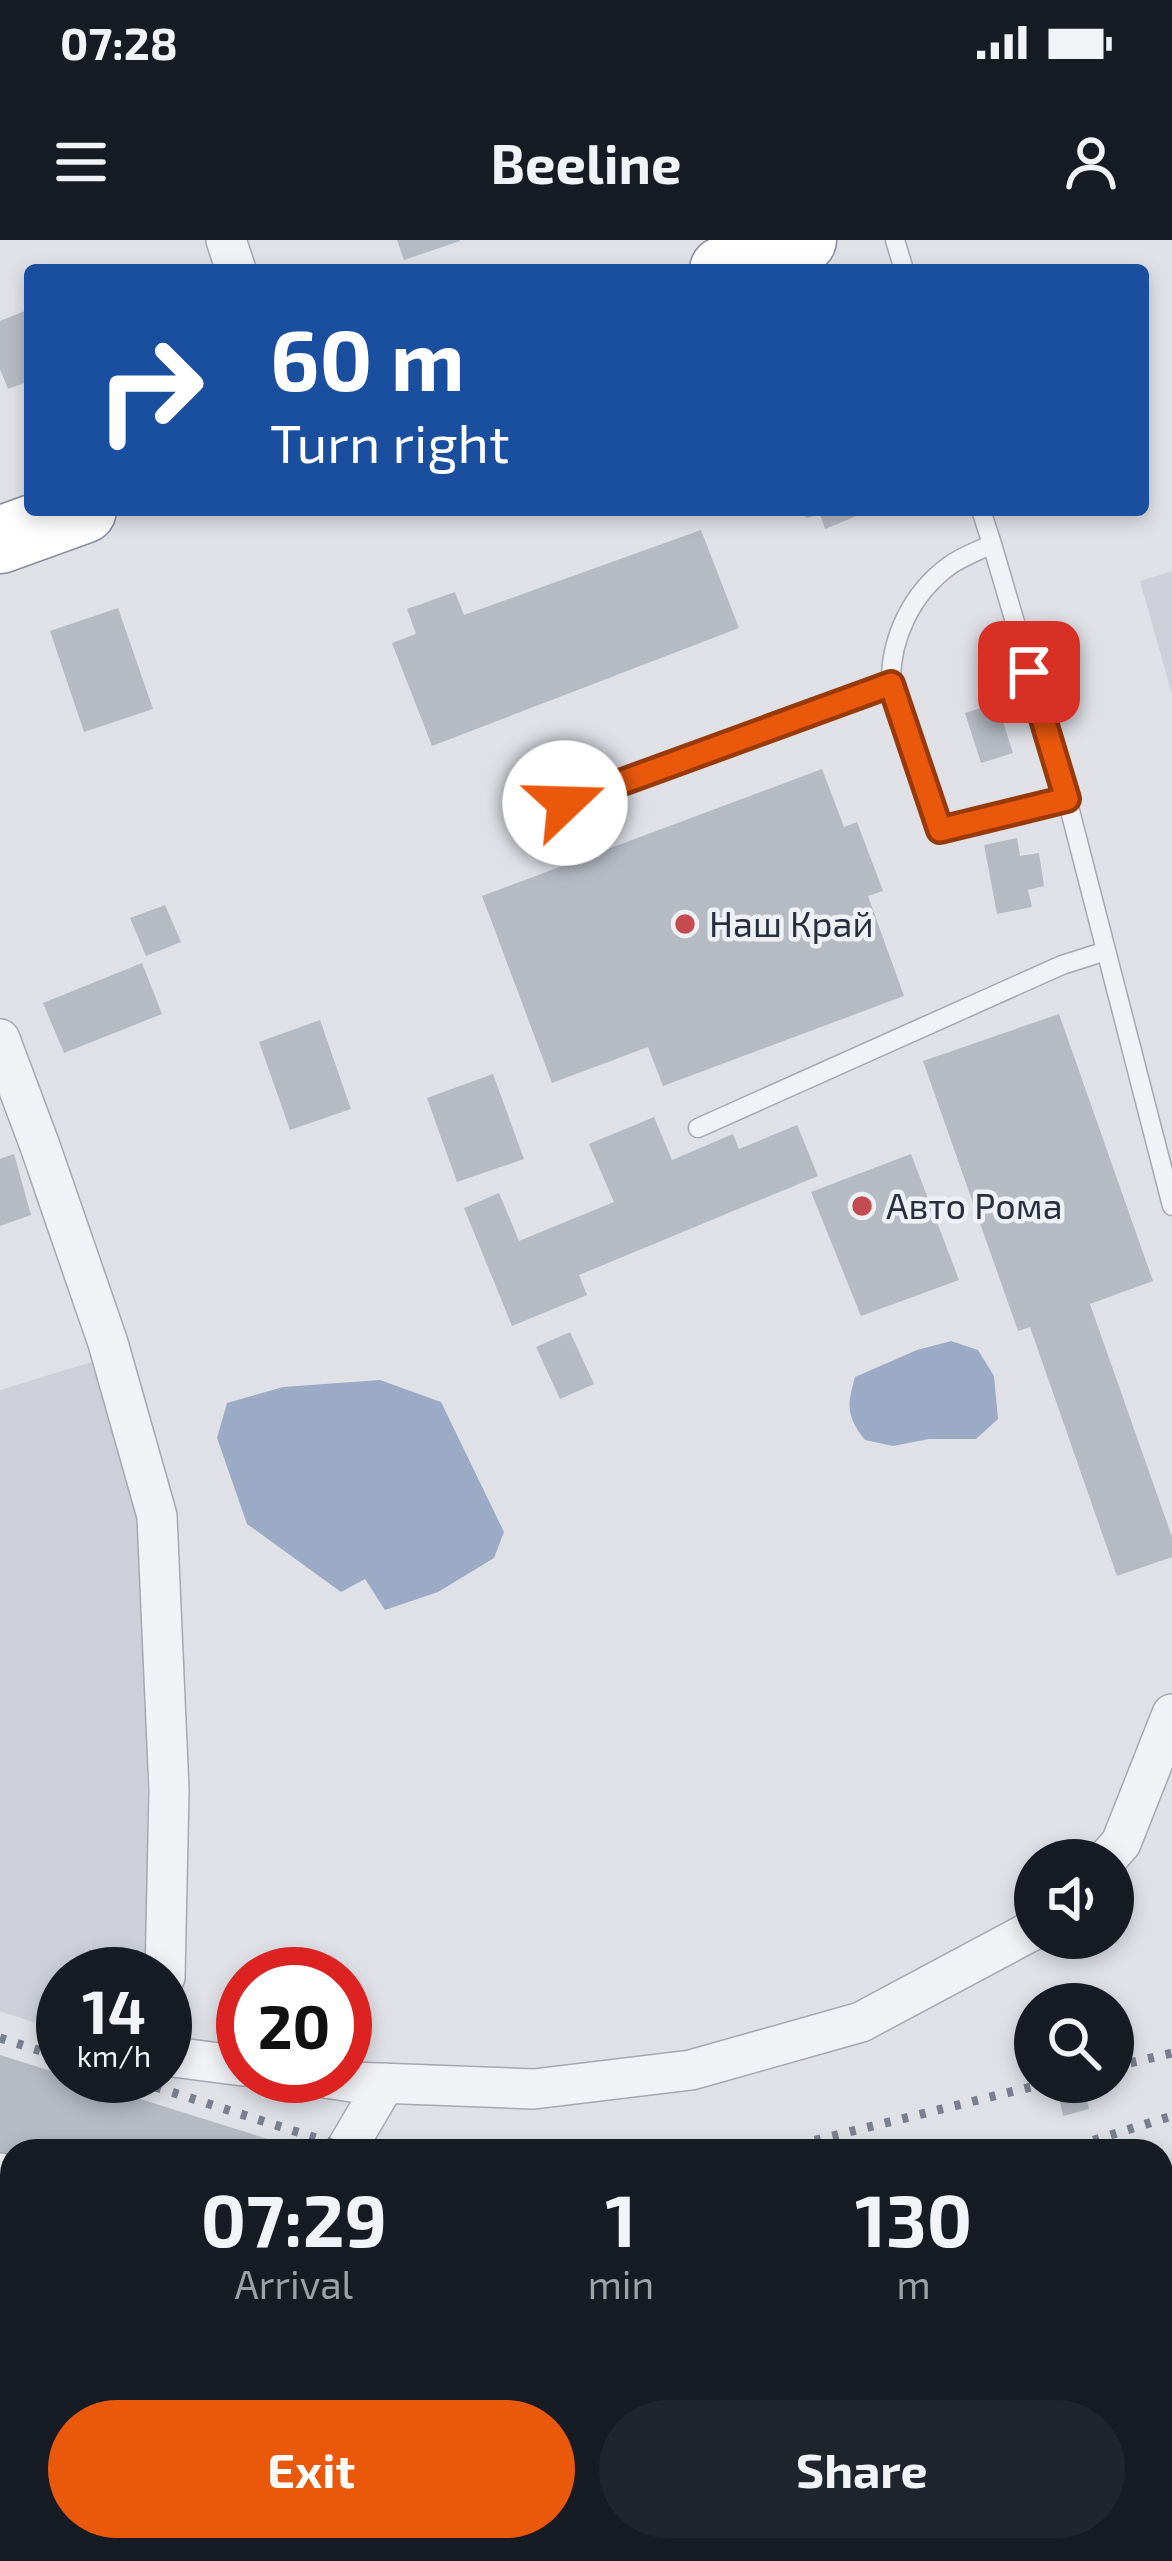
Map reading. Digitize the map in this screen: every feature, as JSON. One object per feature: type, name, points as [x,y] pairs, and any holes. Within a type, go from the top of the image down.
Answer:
[{"type":"highway","points":[[739,264],[802,240]]},
{"type":"highway","points":[[0,541],[67,516]]},
{"type":"street","points":[[0,1040],[108,1343],[157,1516],[169,1790],[166,1947]]},
{"type":"street","points":[[1122,1839],[1172,1714]]},
{"type":"street","points":[[372,2082],[534,2089],[691,2070],[861,2022],[1014,1940]]},
{"type":"street","points":[[352,2139],[385,2083]]},
{"type":"lane","points":[[983,516],[1067,799],[1172,1206]]},
{"type":"lane","points":[[992,544],[952,563],[925,586],[903,621],[891,684],[940,830],[1067,799]]},
{"type":"lane","points":[[565,803],[891,684]]},
{"type":"lane","points":[[698,1128],[1044,973],[1106,951]]},
{"type":"shaded area","points":[[1172,571],[1172,694],[1140,581]]},
{"type":"shaded area","points":[[95,1361],[144,1518],[149,1947],[36,1947],[36,2023],[0,2011],[0,1390]]},
{"type":"water","points":[[951,1341],[978,1350],[994,1376],[998,1419],[976,1439],[929,1439],[893,1446],[865,1440],[850,1410],[855,1377]]},
{"type":"water","points":[[380,1380],[441,1402],[504,1532],[494,1558],[438,1592],[385,1610],[365,1579],[341,1592],[247,1524],[217,1438],[227,1403],[283,1387]]},
{"type":"building","points":[[397,240],[459,240],[460,241],[404,260]]},
{"type":"building","points":[[24,311],[24,383],[8,389],[0,369],[0,321]]},
{"type":"building","points":[[821,516],[856,516],[825,529]]},
{"type":"building","points":[[701,530],[739,628],[432,746],[392,643],[416,634],[407,609],[455,592],[464,615]]},
{"type":"building","points":[[118,608],[153,709],[84,732],[50,631]]},
{"type":"building","points":[[997,703],[1013,753],[981,763],[965,713]]},
{"type":"building","name":"Наш Край","points":[[822,769],[844,827],[857,822],[883,891],[868,896],[904,996],[663,1086],[648,1047],[552,1083],[482,896]]},
{"type":"building","points":[[1017,838],[1020,856],[1039,853],[1044,886],[1028,890],[1032,907],[997,914],[984,845]]},
{"type":"building","points":[[165,905],[181,942],[146,956],[130,918]]},
{"type":"building","points":[[142,963],[162,1014],[64,1053],[43,1003]]},
{"type":"building","points":[[1059,1014],[1153,1281],[1090,1304],[1172,1537],[1172,1557],[1117,1576],[1030,1327],[1018,1331],[923,1061]]},
{"type":"building","points":[[320,1020],[351,1109],[290,1130],[259,1042]]},
{"type":"building","points":[[493,1074],[524,1159],[457,1182],[427,1098]]},
{"type":"building","points":[[654,1117],[672,1160],[733,1134],[739,1149],[797,1125],[818,1176],[579,1275],[587,1295],[512,1326],[464,1208],[499,1193],[519,1241],[614,1202],[589,1144]]},
{"type":"building","points":[[14,1154],[31,1215],[0,1226],[0,1159]]},
{"type":"building","points":[[911,1154],[959,1280],[861,1316],[811,1192]]},
{"type":"building","points":[[570,1332],[594,1384],[560,1399],[536,1347]]},
{"type":"building","points":[[0,2055],[36,2066],[36,2103],[153,2103],[268,2139],[0,2139]]},
{"type":"building","points":[[1060,2103],[1088,2103],[1089,2109],[1063,2116]]},
{"type":"railway","points":[[0,2038],[36,2049]]},
{"type":"railway","points":[[1134,2062],[1172,2053]]},
{"type":"railway","points":[[820,2139],[1014,2091]]},
{"type":"railway","points":[[192,2099],[319,2139]]},
{"type":"railway","points":[[1098,2139],[1172,2116]]},
{"type":"place","name":"Наш Край","points":[[685,924]]},
{"type":"place","name":"Авто Рома","points":[[862,1206]]},
{"type":"route","points":[[565,803],[891,684],[940,830],[1067,799],[1029,672]]}]
